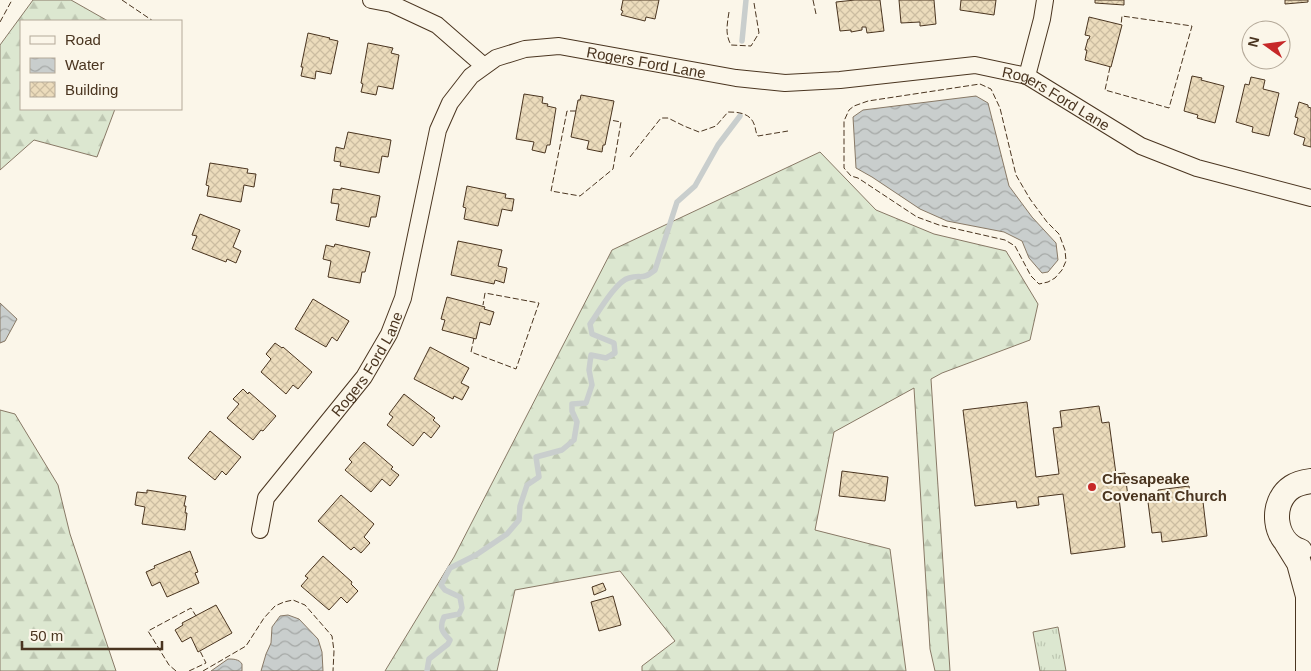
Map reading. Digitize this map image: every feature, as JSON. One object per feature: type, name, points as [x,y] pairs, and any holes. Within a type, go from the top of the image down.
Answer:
[{"type":"street","points":[[371,0],[392,4],[437,25],[484,66]]},
{"type":"street","points":[[1027,76],[1045,0]]},
{"type":"street","name":"Rogers Ford Lane","points":[[260,530],[266,498],[364,377],[389,334],[403,298],[438,130],[450,103],[471,76],[496,58],[525,49],[559,46],[736,78],[785,83],[840,80],[975,64],[1027,76],[1141,146],[1197,168],[1311,198]]},
{"type":"street","points":[[1308,476],[1291,487],[1283,496],[1276,520],[1279,532],[1299,562],[1309,593],[1308,671]]},
{"type":"street","points":[[1286,542],[1296,550],[1311,554]]},
{"type":"green space","points":[[33,0],[71,0],[106,20],[20,20],[20,110],[115,110],[97,157],[34,140],[0,170],[0,45]]},
{"type":"green space","points":[[820,152],[876,210],[934,234],[1006,251],[1038,304],[1030,340],[942,373],[931,379],[950,671],[935,671],[930,649],[914,388],[834,432],[815,530],[890,549],[906,671],[642,671],[642,666],[675,641],[620,571],[515,590],[497,671],[385,671],[454,557],[612,250]]},
{"type":"green space","points":[[0,410],[15,414],[58,485],[70,534],[116,671],[0,671]]},
{"type":"green space","points":[[1058,627],[1066,671],[1040,671],[1033,632]]},
{"type":"water","points":[[976,96],[988,103],[1009,186],[1032,217],[1056,243],[1058,260],[1048,272],[1042,273],[1029,258],[1022,241],[1004,232],[947,221],[920,209],[856,168],[853,117],[863,110]]},
{"type":"water","points":[[0,303],[17,319],[5,341],[0,343]]},
{"type":"water","points":[[288,615],[299,619],[318,639],[322,652],[323,671],[261,671],[271,643],[272,627],[280,616]]},
{"type":"water","points":[[228,659],[241,662],[242,671],[211,671]]},
{"type":"building","points":[[623,0],[659,0],[655,19],[646,17],[645,21],[621,15]]},
{"type":"building","points":[[880,0],[884,31],[867,33],[866,27],[862,27],[862,30],[851,32],[851,30],[840,31],[836,2]]},
{"type":"building","points":[[899,0],[934,0],[936,24],[920,26],[920,22],[901,23]]},
{"type":"building","points":[[961,0],[996,0],[994,15],[960,10]]},
{"type":"building","points":[[1095,0],[1124,0],[1124,5],[1095,3]]},
{"type":"building","points":[[1285,0],[1308,0],[1308,2],[1285,4]]},
{"type":"building","points":[[1089,17],[1122,25],[1111,67],[1085,60],[1087,50],[1085,50],[1090,36],[1085,35]]},
{"type":"building","points":[[308,33],[338,41],[331,74],[316,71],[315,79],[301,76]]},
{"type":"building","points":[[368,43],[393,48],[391,53],[399,55],[393,89],[378,86],[376,95],[361,92]]},
{"type":"building","points":[[1192,76],[1224,86],[1215,123],[1197,118],[1198,115],[1184,111]]},
{"type":"building","points":[[1251,77],[1265,80],[1263,89],[1279,93],[1269,136],[1252,132],[1253,127],[1236,122],[1245,84],[1249,85]]},
{"type":"building","points":[[524,94],[543,97],[542,103],[556,108],[550,145],[547,145],[545,153],[532,150],[534,142],[516,139]]},
{"type":"building","points":[[581,95],[614,101],[602,152],[587,149],[589,141],[571,137],[578,100],[580,100]]},
{"type":"building","points":[[1299,102],[1311,108],[1311,147],[1303,145],[1305,138],[1294,134],[1298,118],[1295,117]]},
{"type":"building","points":[[348,132],[391,140],[388,157],[382,156],[379,173],[340,166],[341,162],[334,161],[336,147],[344,149]]},
{"type":"building","points":[[210,163],[248,169],[247,173],[256,174],[254,187],[244,185],[241,202],[207,196],[209,186],[206,185]]},
{"type":"building","points":[[467,186],[506,194],[505,198],[514,199],[512,211],[502,209],[498,226],[464,219],[466,208],[463,207]]},
{"type":"building","points":[[341,188],[380,196],[376,217],[371,217],[369,227],[336,220],[339,204],[331,203],[333,189],[341,190]]},
{"type":"building","points":[[200,214],[240,230],[233,247],[241,251],[236,263],[227,259],[226,262],[192,249],[197,236],[192,235]]},
{"type":"building","points":[[458,241],[502,250],[498,266],[507,268],[504,283],[495,280],[494,284],[451,275]]},
{"type":"building","points":[[335,244],[370,252],[360,283],[328,277],[331,261],[323,259],[326,245],[334,247]]},
{"type":"building","points":[[447,297],[485,307],[484,309],[494,312],[490,325],[480,322],[476,339],[442,330],[445,320],[441,319]]},
{"type":"building","points":[[313,299],[349,321],[337,341],[332,337],[326,347],[295,329]]},
{"type":"building","points":[[275,343],[283,347],[312,372],[298,389],[293,385],[286,394],[261,372],[271,359],[266,354]]},
{"type":"building","points":[[430,347],[469,368],[461,383],[469,387],[462,400],[454,396],[453,399],[414,379]]},
{"type":"building","points":[[243,389],[276,416],[253,440],[227,418],[239,404],[233,399]]},
{"type":"building","points":[[404,394],[435,418],[433,420],[440,426],[431,438],[424,432],[413,446],[387,425],[393,417],[389,414]]},
{"type":"building","points":[[1027,402],[1036,477],[1059,474],[1053,428],[1062,427],[1060,411],[1099,406],[1102,423],[1109,422],[1116,474],[1125,473],[1128,497],[1119,498],[1125,547],[1071,554],[1063,494],[1038,497],[1039,505],[1017,508],[1016,501],[975,506],[963,410]]},
{"type":"building","points":[[210,431],[241,457],[226,475],[222,471],[215,480],[188,458]]},
{"type":"building","points":[[364,442],[393,467],[391,469],[399,475],[390,486],[382,479],[371,492],[345,470],[352,462],[349,459]]},
{"type":"building","points":[[842,471],[888,477],[885,501],[839,496]]},
{"type":"building","points":[[1189,486],[1190,495],[1202,493],[1207,536],[1162,542],[1161,532],[1152,533],[1148,502],[1159,500],[1158,490]]},
{"type":"building","points":[[147,490],[186,496],[184,506],[186,506],[185,513],[187,513],[185,530],[142,524],[145,507],[135,505],[137,492],[147,493]]},
{"type":"building","points":[[341,495],[374,524],[364,537],[370,543],[361,553],[354,547],[351,550],[318,521]]},
{"type":"building","points":[[190,551],[198,572],[195,573],[199,583],[167,597],[160,582],[152,586],[146,572],[155,568],[154,566]]},
{"type":"building","points":[[323,556],[352,582],[351,584],[358,591],[347,603],[341,597],[329,610],[301,586],[308,578],[305,576]]},
{"type":"building","points":[[603,583],[606,590],[594,595],[592,587]]},
{"type":"building","points":[[613,596],[621,625],[599,631],[591,602]]},
{"type":"building","points":[[216,605],[232,633],[198,652],[191,637],[182,642],[175,630],[183,625],[182,623]]},
{"type":"waterway","points":[[742,41],[746,0]]},
{"type":"waterway","points":[[427,671],[429,659],[448,644],[450,640],[442,630],[444,617],[459,614],[462,608],[460,597],[445,590],[441,585],[450,568],[476,555],[507,534],[519,520],[520,506],[527,485],[539,477],[536,457],[562,450],[574,440],[577,422],[572,411],[572,404],[586,403],[592,385],[589,370],[591,355],[606,358],[615,353],[614,343],[592,334],[590,324],[602,305],[624,280],[644,276],[655,270],[677,202],[695,186],[718,145],[740,116]]},
{"type":"fence","points":[[0,22],[12,0]]},
{"type":"fence","points":[[122,0],[152,20]]},
{"type":"fence","points":[[813,0],[816,14]]},
{"type":"fence","points":[[729,12],[727,33],[731,45],[751,46],[759,33],[754,3]]},
{"type":"fence","points":[[1110,67],[1105,90],[1169,108],[1192,26],[1122,16],[1121,25]]},
{"type":"fence","points":[[980,84],[991,89],[1000,108],[1016,175],[1030,199],[1047,222],[1059,234],[1065,250],[1066,261],[1062,270],[1055,278],[1048,282],[1039,284],[1031,276],[1015,246],[1005,240],[939,225],[917,217],[858,178],[851,176],[844,168],[844,121],[849,110],[854,106],[868,101],[980,84]]},
{"type":"fence","points":[[576,111],[567,111],[551,191],[580,196],[613,169],[621,122],[610,120]]},
{"type":"fence","points":[[630,157],[661,118],[668,118],[699,132],[716,126],[728,112],[736,112],[750,117],[758,136],[788,131]]},
{"type":"fence","points":[[474,338],[471,352],[516,369],[539,303],[485,293],[483,305]]},
{"type":"fence","points":[[203,671],[246,646],[264,618],[275,606],[293,600],[305,605],[332,636],[334,651],[333,671]]},
{"type":"fence","points":[[176,671],[169,665],[148,631],[191,608],[196,616]]},
{"type":"fence","points":[[189,671],[206,663],[200,651]]},
{"type":"place","name":"Chesapeake Covenant Church","points":[[1092,487]]}]
